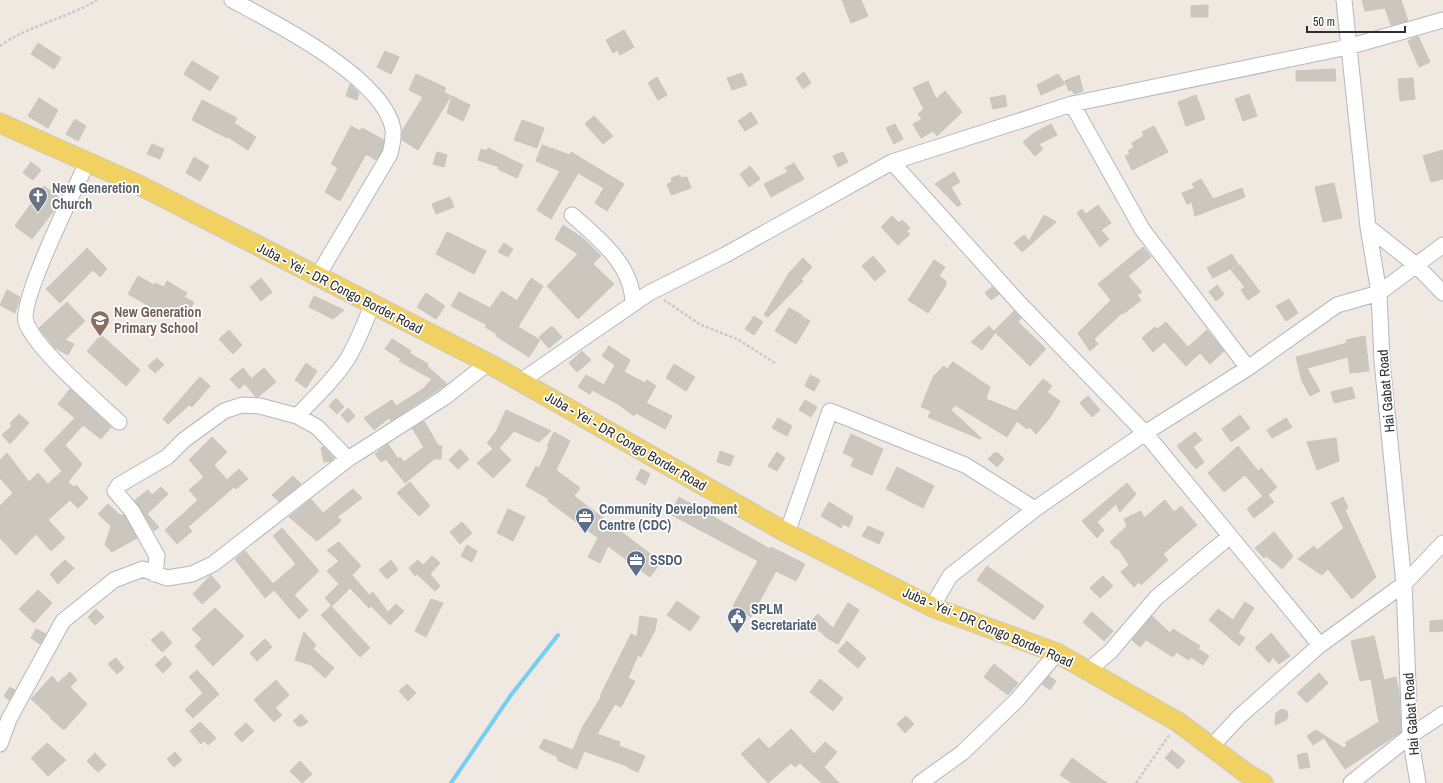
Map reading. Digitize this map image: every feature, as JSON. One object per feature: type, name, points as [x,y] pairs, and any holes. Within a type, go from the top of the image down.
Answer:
[{"type":"main road","name":"Juba - Yei - DR Congo Border Road","points":[[0,123],[88,161],[140,186],[488,363],[787,533],[932,606],[1057,653],[1178,722],[1246,773],[1263,783]]},
{"type":"street","points":[[232,0],[297,37],[339,64],[361,81],[378,100],[388,116],[393,129],[390,154],[317,277]]},
{"type":"street","name":"Hai Gabat Road","points":[[1344,0],[1368,227],[1379,293],[1382,361],[1404,584],[1410,736],[1418,783]]},
{"type":"street","points":[[521,381],[649,293],[725,255],[892,162],[1072,104],[1348,47],[1443,20]]},
{"type":"street","points":[[1072,104],[1142,229],[1248,368]]},
{"type":"street","points":[[88,161],[36,276],[25,314],[25,320],[43,348],[119,422]]},
{"type":"street","points":[[892,162],[1020,303],[1145,433],[1229,537],[1320,645]]},
{"type":"street","points":[[572,215],[610,250],[621,265],[633,290],[633,304]]},
{"type":"street","points":[[1368,227],[1416,265],[1443,293]]},
{"type":"street","points":[[932,606],[950,576],[1035,509],[1145,433],[1248,368],[1338,305],[1379,293],[1443,245]]},
{"type":"street","points":[[297,416],[323,389],[347,359],[361,333],[372,305]]},
{"type":"street","points":[[0,744],[9,719],[63,621],[114,580],[143,569],[167,578],[192,574],[213,564],[348,458],[445,397],[488,363]]},
{"type":"street","points":[[155,574],[158,556],[132,511],[116,491],[119,485],[167,456],[184,440],[224,411],[242,406],[260,406],[297,416],[317,427],[348,458]]},
{"type":"street","points":[[787,533],[830,411],[965,465],[1035,509]]},
{"type":"street","points":[[1088,671],[1110,652],[1156,598],[1229,537]]},
{"type":"street","points":[[1211,747],[1240,716],[1320,645],[1404,584],[1443,544]]},
{"type":"street","points":[[920,783],[962,753],[1017,700],[1057,653]]},
{"type":"street","points":[[1351,783],[1410,736],[1443,714]]},
{"type":"path","points":[[0,46],[12,38],[85,7],[97,0]]},
{"type":"path","points":[[649,293],[667,302],[700,325],[737,340],[775,362]]},
{"type":"path","points":[[1136,783],[1178,722]]},
{"type":"building","points":[[842,0],[861,0],[868,16],[851,23]]},
{"type":"building","points":[[1362,0],[1401,0],[1408,21],[1391,25],[1385,8],[1365,11]]},
{"type":"building","points":[[1208,5],[1208,17],[1191,17],[1191,6]]},
{"type":"building","points":[[624,30],[634,47],[620,55],[618,50],[613,53],[606,40]]},
{"type":"building","points":[[1418,36],[1430,62],[1419,67],[1408,41]]},
{"type":"building","points":[[38,43],[61,58],[54,69],[31,54]]},
{"type":"building","points":[[385,51],[399,57],[391,74],[377,67]]},
{"type":"building","points":[[192,61],[219,77],[210,91],[184,74]]},
{"type":"building","points":[[1335,69],[1336,81],[1296,81],[1296,71]]},
{"type":"building","points":[[804,72],[811,83],[803,89],[796,78]]},
{"type":"building","points":[[742,73],[747,85],[732,90],[727,78]]},
{"type":"building","points":[[416,74],[446,88],[444,92],[451,96],[418,150],[402,140],[402,131],[423,97],[409,90]]},
{"type":"building","points":[[1058,74],[1065,84],[1041,95],[1037,85]]},
{"type":"building","points":[[1079,75],[1083,91],[1074,94],[1072,90],[1069,91],[1065,81]]},
{"type":"building","points":[[657,77],[667,95],[658,100],[648,83]]},
{"type":"building","points":[[1413,78],[1415,99],[1400,101],[1398,79]]},
{"type":"building","points":[[928,81],[936,99],[945,91],[962,112],[937,136],[933,131],[921,138],[913,124],[922,119],[918,114],[924,109],[913,88]]},
{"type":"building","points":[[350,84],[359,93],[357,100],[346,96]]},
{"type":"building","points":[[1249,94],[1257,116],[1243,121],[1235,99]]},
{"type":"building","points":[[1005,95],[1007,106],[993,109],[990,98]]},
{"type":"building","points":[[1196,95],[1205,119],[1186,126],[1178,102]]},
{"type":"building","points":[[452,96],[470,105],[463,121],[447,113]]},
{"type":"building","points":[[39,98],[58,110],[48,128],[28,116]]},
{"type":"building","points":[[202,100],[237,118],[234,123],[256,137],[248,150],[228,137],[227,138],[192,120]]},
{"type":"building","points":[[751,112],[758,123],[745,131],[738,121]]},
{"type":"building","points":[[594,116],[613,136],[603,144],[585,124]]},
{"type":"building","points":[[75,119],[86,126],[78,141],[66,134]]},
{"type":"building","points":[[522,120],[544,128],[537,148],[514,140]]},
{"type":"building","points":[[895,124],[903,139],[894,144],[886,128]]},
{"type":"building","points":[[1051,124],[1057,135],[1039,144],[1043,149],[1035,156],[1023,142],[1034,133]]},
{"type":"building","points":[[351,126],[360,131],[362,128],[384,140],[382,151],[376,160],[366,154],[340,201],[325,192],[338,168],[331,164]]},
{"type":"building","points":[[1154,126],[1168,152],[1132,170],[1125,156],[1130,154],[1128,151],[1134,147],[1132,143],[1144,136],[1142,132]]},
{"type":"building","points":[[152,144],[164,149],[160,159],[147,154]]},
{"type":"building","points":[[542,145],[570,155],[571,152],[624,184],[607,211],[595,203],[604,188],[578,173],[551,219],[537,210],[560,171],[536,161]]},
{"type":"building","points":[[488,148],[523,165],[517,178],[498,169],[499,167],[478,160],[481,149],[487,151]]},
{"type":"building","points":[[1443,150],[1443,179],[1431,182],[1423,156]]},
{"type":"building","points":[[437,152],[447,155],[444,167],[433,164]]},
{"type":"building","points":[[843,152],[848,162],[838,167],[833,156]]},
{"type":"building","points":[[194,157],[209,166],[200,181],[186,173]]},
{"type":"building","points":[[31,162],[41,170],[33,180],[23,173]]},
{"type":"building","points":[[794,163],[804,179],[771,197],[764,184],[788,172],[785,168]]},
{"type":"building","points":[[750,166],[760,179],[749,187],[740,174]]},
{"type":"building","points":[[954,172],[960,182],[951,187],[961,204],[958,207],[935,184]]},
{"type":"building","points":[[680,175],[681,178],[687,177],[691,188],[671,195],[667,184],[672,182],[671,178]]},
{"type":"building","points":[[1201,179],[1213,199],[1242,188],[1245,197],[1195,216],[1192,202],[1187,204],[1182,193],[1195,188],[1192,184]]},
{"type":"building","points":[[1334,183],[1342,218],[1323,222],[1315,187]]},
{"type":"building","name":"New Generetion Church","points":[[44,186],[60,198],[56,208],[32,239],[15,226]]},
{"type":"building","points":[[450,197],[454,207],[436,214],[432,204]]},
{"type":"building","points":[[1098,205],[1111,223],[1101,230],[1109,239],[1100,247],[1077,213],[1082,209],[1086,214]]},
{"type":"building","points":[[1044,215],[1056,222],[1022,252],[1014,243],[1024,235],[1029,241]]},
{"type":"building","points":[[892,216],[899,223],[902,220],[910,228],[907,231],[910,234],[898,245],[881,227]]},
{"type":"building","points":[[563,225],[584,239],[601,256],[593,264],[614,284],[578,319],[547,286],[578,254],[555,239]]},
{"type":"building","points":[[447,232],[486,251],[474,274],[436,254]]},
{"type":"building","points":[[504,243],[513,249],[508,257],[498,252]]},
{"type":"building","points":[[1143,247],[1151,257],[1128,276],[1142,292],[1137,295],[1141,300],[1123,314],[1122,313],[1094,339],[1098,344],[1090,351],[1078,333],[1111,300],[1098,284]]},
{"type":"building","points":[[87,248],[107,269],[100,277],[93,270],[60,303],[46,289]]},
{"type":"building","points":[[1232,254],[1238,265],[1213,278],[1207,268]]},
{"type":"building","points":[[873,256],[886,271],[875,281],[862,266]]},
{"type":"building","points":[[803,258],[812,267],[801,279],[803,281],[768,317],[764,315],[789,273]]},
{"type":"building","points":[[934,260],[945,267],[939,276],[946,281],[946,285],[928,313],[908,300]]},
{"type":"building","points":[[1240,265],[1260,292],[1248,300],[1241,290],[1245,287],[1231,270]]},
{"type":"building","points":[[138,276],[154,285],[155,283],[164,287],[167,281],[187,293],[184,297],[194,302],[185,319],[163,307],[160,312],[128,294]]},
{"type":"building","points":[[261,278],[272,292],[261,301],[250,287]]},
{"type":"building","points":[[531,278],[543,286],[518,327],[540,340],[529,357],[496,336],[497,334],[485,327],[487,325],[451,306],[459,292],[490,308],[502,291],[517,301]]},
{"type":"building","points":[[1217,285],[1224,294],[1216,301],[1209,292]]},
{"type":"building","points":[[992,287],[999,294],[991,300],[985,293]]},
{"type":"building","points":[[7,290],[20,297],[15,313],[0,305]]},
{"type":"building","points":[[426,293],[445,306],[436,319],[417,307]]},
{"type":"building","points":[[314,296],[344,310],[333,319],[309,307]]},
{"type":"building","points":[[1289,299],[1298,313],[1286,321],[1276,306]]},
{"type":"building","points":[[67,302],[85,321],[65,340],[74,344],[68,355],[55,348],[39,328]]},
{"type":"building","points":[[789,308],[810,321],[796,344],[775,331]]},
{"type":"building","points":[[1014,311],[1021,318],[1018,322],[1046,349],[1030,366],[994,331]]},
{"type":"building","points":[[754,316],[763,322],[754,335],[745,329]]},
{"type":"building","points":[[1166,322],[1188,347],[1207,330],[1224,351],[1210,364],[1200,353],[1186,366],[1164,342],[1153,352],[1142,338],[1155,327],[1157,329]]},
{"type":"building","points":[[552,326],[562,337],[549,348],[539,337]]},
{"type":"building","points":[[989,326],[995,333],[982,350],[971,342]]},
{"type":"building","points":[[229,330],[242,345],[233,354],[219,339]]},
{"type":"building","points":[[101,335],[140,370],[126,386],[87,351]]},
{"type":"building","points":[[1365,336],[1369,371],[1350,373],[1348,357],[1307,368],[1320,391],[1310,396],[1302,381],[1296,357],[1347,343],[1346,340]]},
{"type":"building","points":[[392,339],[411,351],[409,353],[428,364],[427,366],[447,384],[391,421],[389,418],[374,430],[364,418],[392,400],[396,406],[423,389],[432,379],[399,361],[401,359],[385,349]]},
{"type":"building","points":[[609,346],[630,360],[624,372],[645,383],[647,380],[656,386],[646,403],[672,416],[665,429],[636,413],[634,416],[618,404],[592,390],[590,394],[578,387],[586,375],[604,385],[615,365],[602,356]]},
{"type":"building","points":[[582,351],[591,360],[577,372],[569,363]]},
{"type":"building","points":[[157,358],[164,365],[155,373],[148,366]]},
{"type":"building","points":[[953,362],[990,387],[986,399],[1016,411],[1043,379],[1052,386],[1047,392],[1060,401],[1049,419],[1036,434],[1029,427],[1027,429],[1017,421],[1007,437],[955,405],[951,410],[981,438],[980,439],[928,417],[931,411],[921,407],[933,377],[944,366],[947,369]]},
{"type":"building","points":[[306,363],[317,371],[306,388],[295,380]]},
{"type":"building","points":[[674,364],[695,377],[686,391],[666,378]]},
{"type":"building","points":[[243,368],[251,378],[239,389],[230,379]]},
{"type":"building","points":[[264,368],[276,382],[256,397],[245,384]]},
{"type":"building","points":[[810,375],[820,380],[814,391],[805,386]]},
{"type":"building","points":[[200,377],[210,386],[192,407],[189,405],[168,424],[163,419]]},
{"type":"building","points":[[1352,387],[1355,398],[1334,403],[1331,392]]},
{"type":"building","points":[[70,389],[111,427],[101,439],[83,425],[65,445],[82,464],[68,482],[74,487],[76,485],[88,498],[78,508],[70,500],[48,520],[65,538],[51,551],[36,534],[16,555],[0,538],[0,506],[13,493],[0,478],[0,460],[7,453],[29,482],[38,473],[48,484],[62,471],[44,450],[75,418],[58,404]]},
{"type":"building","points":[[1088,396],[1100,410],[1092,417],[1080,403]]},
{"type":"building","points":[[336,398],[344,407],[337,414],[329,406]]},
{"type":"building","points":[[805,400],[817,407],[811,417],[799,410]]},
{"type":"building","points":[[348,408],[355,416],[348,423],[341,415]]},
{"type":"building","points":[[506,410],[551,431],[539,442],[514,431],[499,448],[511,460],[493,478],[477,463],[493,449],[487,443],[496,432]]},
{"type":"building","points":[[19,414],[29,423],[10,444],[2,435],[12,426],[10,423]]},
{"type":"building","points":[[1240,415],[1250,428],[1231,442],[1222,429]]},
{"type":"building","points":[[778,418],[792,426],[787,436],[772,428]]},
{"type":"building","points":[[1286,418],[1292,427],[1272,438],[1267,430]]},
{"type":"building","points":[[424,421],[438,445],[442,446],[441,459],[434,459],[405,483],[386,459],[381,462],[375,454],[388,444],[398,459],[400,457],[404,462],[424,447],[412,428]]},
{"type":"building","points":[[554,432],[570,441],[556,470],[580,488],[574,496],[661,562],[650,577],[608,546],[600,563],[588,557],[598,538],[548,501],[549,499],[526,486],[536,466],[539,468]]},
{"type":"building","points":[[1195,432],[1202,440],[1193,447],[1204,462],[1196,469],[1177,446]]},
{"type":"building","points":[[851,434],[883,449],[872,475],[851,466],[854,458],[843,453]]},
{"type":"building","points":[[212,437],[227,452],[214,465],[227,480],[239,469],[248,479],[236,489],[234,487],[188,527],[192,531],[177,544],[165,530],[198,500],[189,490],[204,477],[189,460]]},
{"type":"building","points":[[1336,438],[1339,461],[1317,470],[1307,442]]},
{"type":"building","points":[[1238,446],[1258,471],[1261,468],[1277,487],[1268,495],[1274,502],[1254,518],[1247,509],[1263,496],[1245,475],[1224,492],[1208,473]]},
{"type":"building","points":[[324,447],[334,458],[331,461],[324,462],[321,448]]},
{"type":"building","points":[[460,449],[469,459],[458,469],[449,460]]},
{"type":"building","points":[[720,451],[734,456],[730,466],[717,462]]},
{"type":"building","points":[[777,452],[785,458],[777,471],[768,466]]},
{"type":"building","points":[[994,453],[998,453],[1004,459],[997,467],[988,459]]},
{"type":"building","points":[[897,467],[934,486],[923,508],[886,489]]},
{"type":"building","points":[[641,469],[650,474],[645,485],[636,479]]},
{"type":"building","points":[[293,476],[301,484],[279,502],[272,495]]},
{"type":"building","points":[[410,482],[430,506],[419,516],[397,493]]},
{"type":"building","points":[[1127,483],[1136,494],[1120,512],[1116,504],[1097,522],[1104,530],[1097,538],[1082,521]]},
{"type":"building","points":[[161,487],[168,494],[147,514],[159,527],[154,531],[135,500],[148,490],[152,495]]},
{"type":"building","points":[[353,489],[362,498],[337,517],[341,520],[339,523],[317,541],[289,517],[311,499],[323,513]]},
{"type":"building","points":[[679,497],[770,549],[771,547],[805,564],[796,581],[776,571],[751,617],[733,606],[758,561],[670,514]]},
{"type":"building","points":[[1343,497],[1348,508],[1345,510],[1376,577],[1352,599],[1328,569],[1322,575],[1298,559],[1314,546],[1317,550],[1344,528],[1331,503]]},
{"type":"building","points":[[1165,500],[1174,512],[1181,506],[1197,525],[1163,554],[1168,560],[1141,585],[1138,582],[1134,587],[1121,572],[1129,565],[1118,548],[1116,549],[1110,542],[1127,526],[1124,519],[1141,511],[1144,518]]},
{"type":"building","points":[[829,502],[853,517],[849,527],[843,524],[841,528],[821,516]]},
{"type":"building","points":[[108,504],[121,516],[123,514],[125,516],[137,538],[112,552],[105,545],[111,526],[98,514]]},
{"type":"building","points":[[508,509],[525,517],[513,541],[497,533]]},
{"type":"building","points":[[462,522],[472,533],[460,544],[450,532]]},
{"type":"building","points":[[868,526],[884,533],[879,544],[862,536]]},
{"type":"building","points":[[282,528],[319,571],[294,595],[308,610],[299,619],[274,590],[265,598],[235,559],[245,551],[273,584],[296,564],[273,536]]},
{"type":"building","points":[[1274,532],[1293,556],[1282,569],[1266,556],[1264,558],[1255,548]]},
{"type":"building","points":[[339,542],[361,566],[352,575],[369,595],[373,592],[388,612],[396,604],[404,611],[390,625],[371,606],[369,608],[350,588],[332,606],[325,598],[339,584],[327,571],[339,561],[327,550]]},
{"type":"building","points":[[467,545],[477,551],[472,562],[461,556]]},
{"type":"building","points":[[432,556],[440,563],[430,574],[440,586],[435,591],[417,574],[415,576],[409,568],[418,560],[423,565]]},
{"type":"building","points":[[65,560],[74,568],[58,584],[50,574]]},
{"type":"building","points":[[391,560],[398,570],[387,579],[379,570]]},
{"type":"building","points":[[987,566],[1044,606],[1034,620],[977,580]]},
{"type":"building","points":[[211,575],[221,587],[202,604],[193,594]]},
{"type":"building","points":[[1103,576],[1113,586],[1100,598],[1090,588]]},
{"type":"building","points":[[38,590],[52,603],[34,623],[19,609]]},
{"type":"building","points":[[431,599],[443,603],[426,637],[415,631]]},
{"type":"building","points":[[677,601],[700,617],[690,631],[667,615]]},
{"type":"building","points":[[1245,602],[1254,608],[1238,633],[1245,638],[1239,646],[1209,620],[1218,609],[1233,620]]},
{"type":"building","points":[[848,603],[859,610],[838,644],[827,638],[810,622],[818,614],[833,628]]},
{"type":"building","points":[[331,606],[370,648],[360,657],[321,615]]},
{"type":"building","points":[[215,608],[244,636],[213,666],[195,646],[202,639],[192,629]]},
{"type":"building","points":[[96,609],[104,617],[95,625],[88,617]]},
{"type":"building","points":[[1092,612],[1113,631],[1104,641],[1083,622]]},
{"type":"building","points":[[640,616],[657,619],[655,630],[641,657],[638,655],[628,678],[635,681],[621,707],[615,704],[597,734],[620,742],[619,746],[645,756],[638,772],[627,766],[584,751],[577,769],[557,760],[558,757],[539,748],[544,739],[573,750],[582,728],[601,697],[600,696],[631,634],[637,637]]},
{"type":"building","points":[[1152,616],[1170,633],[1173,629],[1200,646],[1198,649],[1209,656],[1203,665],[1191,657],[1189,660],[1176,652],[1173,657],[1146,640],[1140,647],[1132,640]]},
{"type":"building","points":[[1443,620],[1443,631],[1430,632],[1430,621]]},
{"type":"building","points":[[36,629],[46,634],[40,644],[31,638]]},
{"type":"building","points":[[162,631],[172,643],[162,652],[151,640]]},
{"type":"building","points":[[304,632],[316,645],[313,649],[334,668],[325,678],[311,665],[295,660]]},
{"type":"building","points":[[1271,633],[1290,656],[1279,664],[1273,657],[1269,663],[1255,648]]},
{"type":"building","points":[[1374,636],[1384,680],[1396,677],[1399,692],[1401,732],[1345,769],[1324,738],[1313,745],[1307,736],[1316,730],[1344,748],[1347,745],[1345,743],[1379,722],[1371,679],[1360,681],[1351,641]]},
{"type":"building","points":[[265,639],[272,647],[257,661],[250,653]]},
{"type":"building","points":[[847,641],[866,658],[858,668],[838,651]]},
{"type":"building","points":[[165,656],[172,664],[163,673],[155,665]]},
{"type":"building","points":[[116,658],[124,668],[117,674],[108,664]]},
{"type":"building","points":[[994,664],[1018,683],[1008,695],[984,677]]},
{"type":"building","points":[[197,670],[219,694],[193,718],[185,710],[203,693],[189,677]]},
{"type":"building","points":[[70,672],[77,680],[70,687],[87,704],[64,730],[31,699],[52,676],[58,683]]},
{"type":"building","points":[[1319,673],[1328,683],[1307,703],[1297,693]]},
{"type":"building","points":[[1049,676],[1056,681],[1050,690],[1042,684]]},
{"type":"building","points":[[820,679],[843,698],[833,711],[810,692]]},
{"type":"building","points":[[276,680],[289,695],[275,708],[282,715],[274,722],[254,700]]},
{"type":"building","points":[[407,684],[416,693],[408,701],[399,691]]},
{"type":"building","points":[[10,687],[15,690],[9,700],[4,696]]},
{"type":"building","points":[[1281,709],[1287,711],[1288,717],[1286,720],[1275,725],[1276,713]]},
{"type":"building","points":[[301,714],[308,722],[302,726],[298,726],[293,721]]},
{"type":"building","points":[[906,716],[914,724],[905,733],[897,724]]},
{"type":"building","points":[[200,722],[216,738],[208,745],[204,741],[201,744],[190,731]]},
{"type":"building","points":[[246,723],[254,731],[242,742],[234,734]]},
{"type":"building","points":[[791,729],[814,754],[825,742],[837,752],[824,767],[839,783],[822,783],[800,763],[795,767],[791,763],[768,783],[741,754],[759,738],[769,749]]},
{"type":"building","points":[[47,743],[66,760],[48,776],[31,758]]},
{"type":"building","points":[[1172,750],[1185,761],[1178,769],[1165,758]]},
{"type":"building","points":[[175,752],[182,760],[174,767],[167,759]]},
{"type":"building","points":[[95,753],[106,765],[98,772],[87,761]]},
{"type":"building","points":[[1307,753],[1310,767],[1300,769],[1297,755]]},
{"type":"building","points":[[1072,758],[1107,783],[1072,783],[1060,775]]},
{"type":"building","points":[[300,761],[312,774],[302,783],[290,771]]},
{"type":"waterway","points":[[451,783],[511,695],[558,635]]},
{"type":"place","name":"New Generetion Church","points":[[38,213]]},
{"type":"place","name":"New Generation Primary School","points":[[100,337]]},
{"type":"place","name":"Community Development Centre (CDC)","points":[[585,534]]},
{"type":"place","name":"SSDO","points":[[636,577]]},
{"type":"place","name":"SPLM Secretariate","points":[[737,634]]}]
